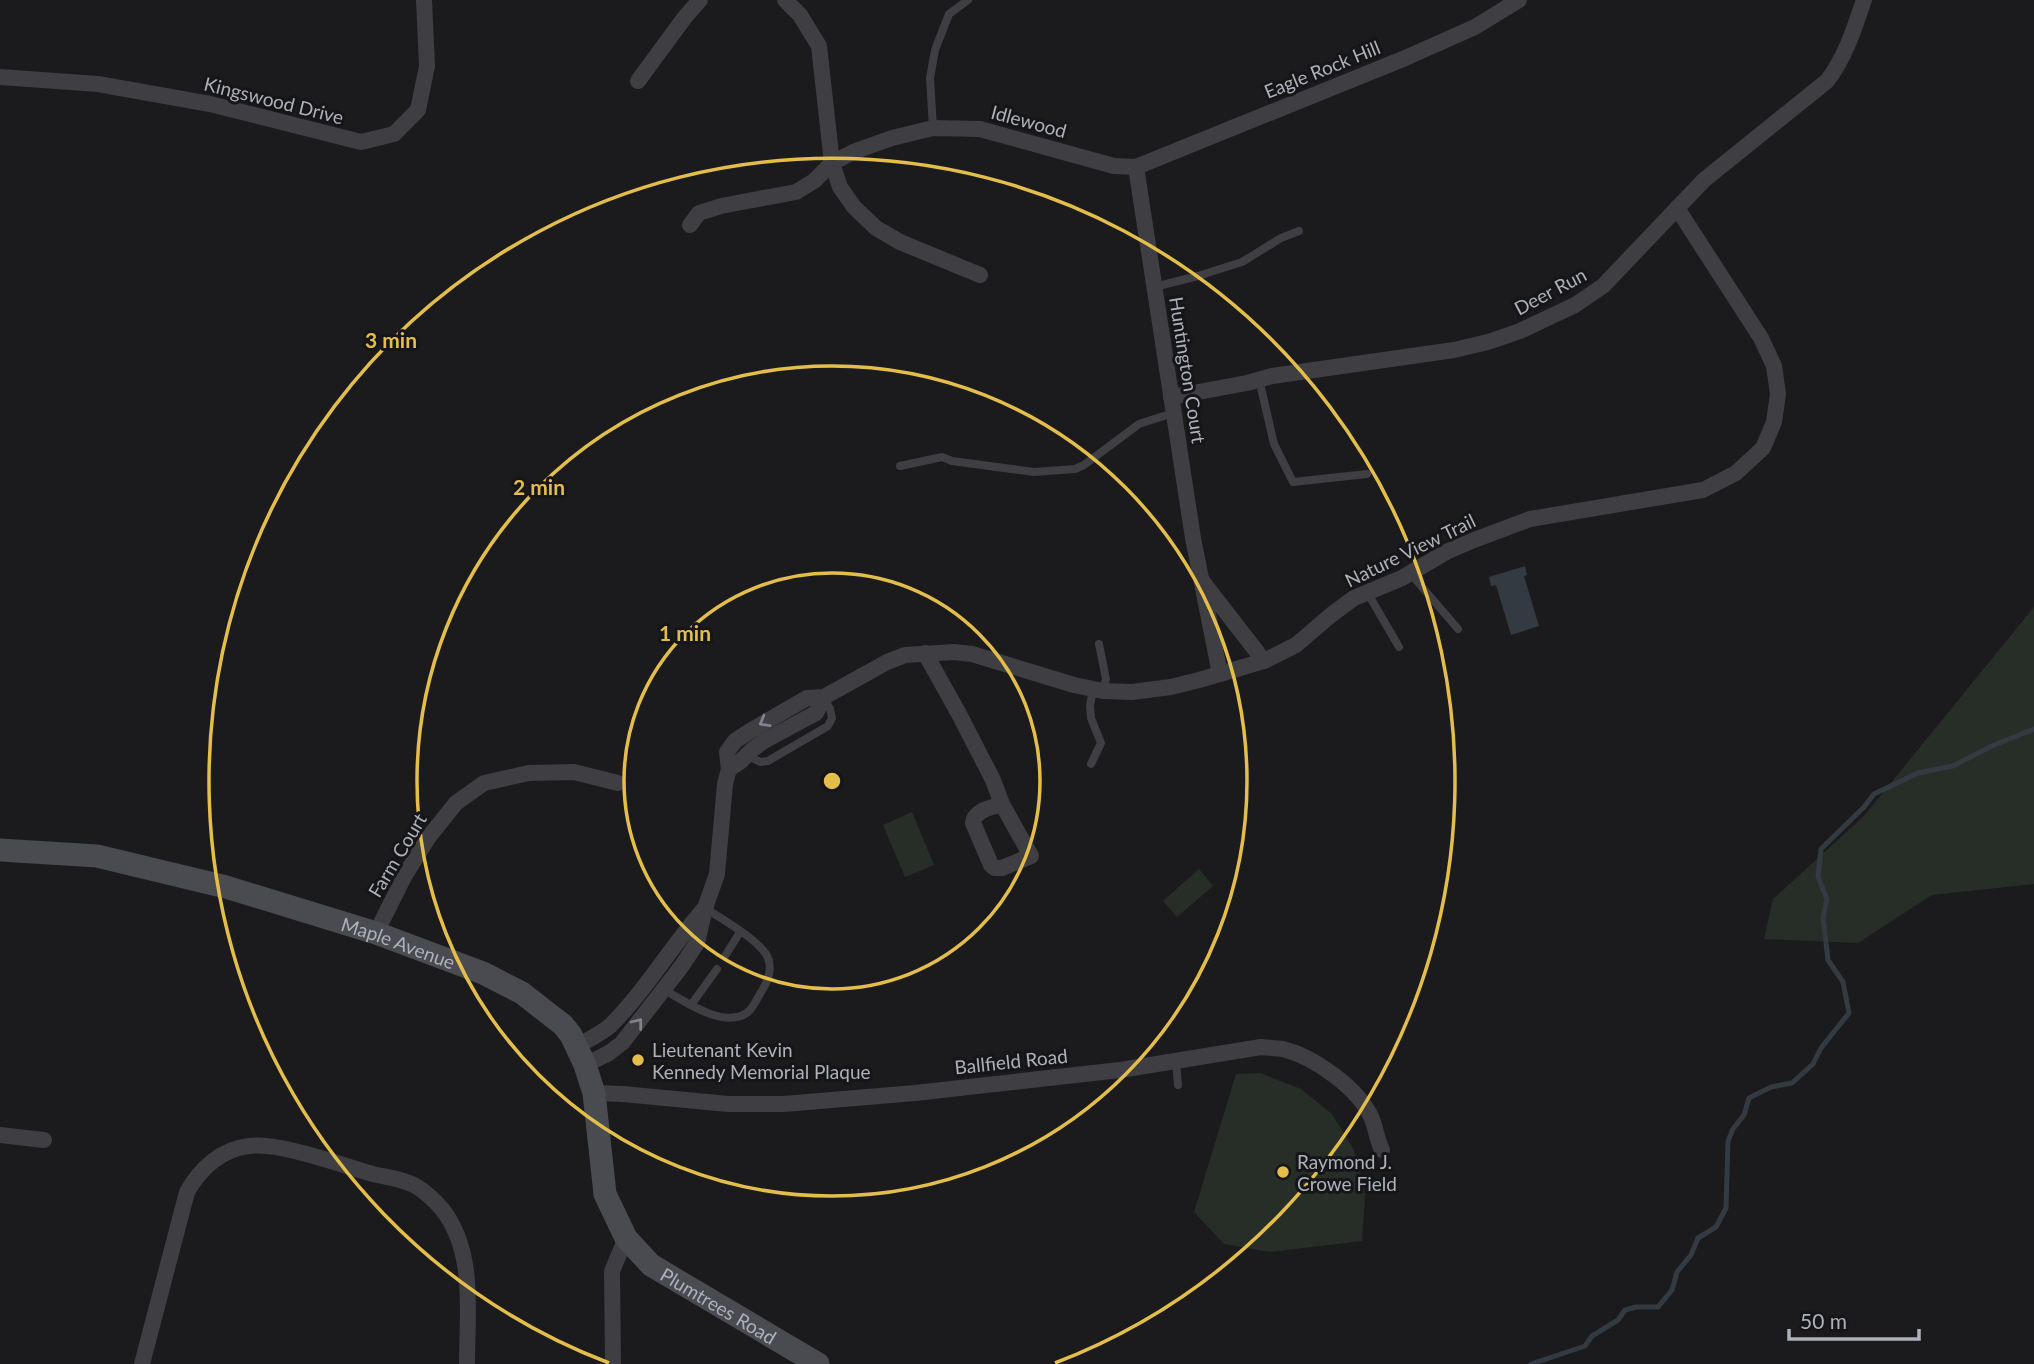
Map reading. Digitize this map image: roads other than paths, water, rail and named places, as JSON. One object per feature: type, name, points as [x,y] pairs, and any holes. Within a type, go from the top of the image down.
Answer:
[{"type":"main road","name":"Maple Avenue","points":[[0,850],[97,856],[226,887],[376,933],[483,973],[522,993],[563,1025],[581,1055],[594,1093],[605,1194],[626,1238]]},
{"type":"main road","name":"Plumtrees Road","points":[[626,1238],[651,1265],[818,1364]]},
{"type":"street","name":"Kingswood Drive","points":[[0,77],[110,86],[210,104],[361,142],[394,134],[418,110],[427,66],[424,0]]},
{"type":"street","points":[[638,81],[700,0]]},
{"type":"street","points":[[785,0],[800,15],[819,47],[832,163],[840,187],[854,207],[876,229],[900,242],[980,275]]},
{"type":"street","name":"Eagle Rock Hill","points":[[1136,167],[1403,59],[1475,27],[1519,0]]},
{"type":"street","name":"Deer Run","points":[[1172,405],[1259,379],[1371,360],[1454,350],[1488,342],[1520,331],[1575,305],[1604,286],[1704,180],[1827,80],[1847,48],[1864,0]]},
{"type":"street","name":"Idlewood","points":[[690,225],[699,213],[721,206],[796,192],[814,181],[832,163],[853,152],[892,138],[933,128],[980,129],[1114,166],[1136,167]]},
{"type":"street","name":"Huntington Court","points":[[1136,167],[1200,579],[1220,674]]},
{"type":"street","name":"Nature View Trail","points":[[581,1055],[609,1053],[622,1042],[697,943],[717,874],[722,810],[729,769],[727,752],[735,741],[807,698],[824,697],[905,655],[925,653],[972,654],[1098,690],[1132,692],[1171,687],[1264,661],[1296,645],[1354,598],[1410,573],[1455,548],[1530,519],[1703,490],[1736,473],[1763,448],[1774,422],[1778,394],[1774,366],[1761,338],[1677,208]]},
{"type":"street","name":"Huntington Court","points":[[1200,579],[1264,661]]},
{"type":"street","points":[[925,653],[988,769],[1002,804]]},
{"type":"street","name":"Nature View Trail","points":[[729,769],[764,741],[816,713],[824,697]]},
{"type":"street","name":"Farm Court","points":[[376,933],[428,838],[456,803],[484,783],[529,773],[574,772],[618,783]]},
{"type":"street","name":"Nature View Trail","points":[[581,1055],[593,1038],[609,1027],[648,981],[705,908]]},
{"type":"street","name":"Ballfield Road","points":[[594,1093],[728,1104],[784,1104],[1119,1070],[1261,1047],[1284,1049],[1312,1061],[1337,1078],[1360,1100],[1372,1119],[1382,1150]]},
{"type":"street","points":[[0,1135],[44,1140]]},
{"type":"street","points":[[142,1364],[187,1192],[196,1177],[210,1163],[228,1152],[248,1146],[274,1146],[414,1185],[442,1209],[461,1247],[466,1269],[467,1364]]},
{"type":"street","points":[[613,1364],[612,1271],[626,1238]]},
{"type":"lane","points":[[933,128],[930,78],[936,50],[949,14],[968,0]]},
{"type":"lane","points":[[1154,287],[1242,261],[1281,237],[1299,231]]},
{"type":"lane","points":[[1259,379],[1274,444],[1293,482],[1367,474]]},
{"type":"lane","points":[[900,466],[942,457],[952,461],[1034,472],[1064,471],[1084,465],[1139,424],[1172,405]]},
{"type":"lane","points":[[1410,573],[1458,629]]},
{"type":"lane","points":[[1367,592],[1399,647]]},
{"type":"lane","points":[[1091,764],[1101,743],[1091,718],[1090,706],[1106,678],[1099,644]]},
{"type":"lane","points":[[648,981],[691,1005],[720,1017],[735,1018],[749,1011],[766,984],[771,966],[765,953],[705,908]]},
{"type":"lane","points":[[725,956],[740,932]]},
{"type":"lane","points":[[691,1005],[717,969]]},
{"type":"lane","points":[[1175,1062],[1178,1085]]},
{"type":"waterway","points":[[1531,1364],[1585,1346],[1592,1336],[1618,1320],[1625,1310],[1658,1307],[1672,1290],[1677,1272],[1691,1255],[1698,1238],[1716,1227],[1726,1208],[1728,1141],[1744,1115],[1749,1098],[1771,1087],[1792,1083],[1813,1064],[1821,1048],[1849,1013],[1843,982],[1828,960],[1823,917],[1827,899],[1818,877],[1821,849],[1874,794],[1918,773],[1953,766],[2034,729]]},
{"type":"place","name":"Lieutenant Kevin Kennedy Memorial Plaque","points":[[638,1060]]},
{"type":"place","name":"Raymond J. Crowe Field","points":[[1283,1172]]}]
